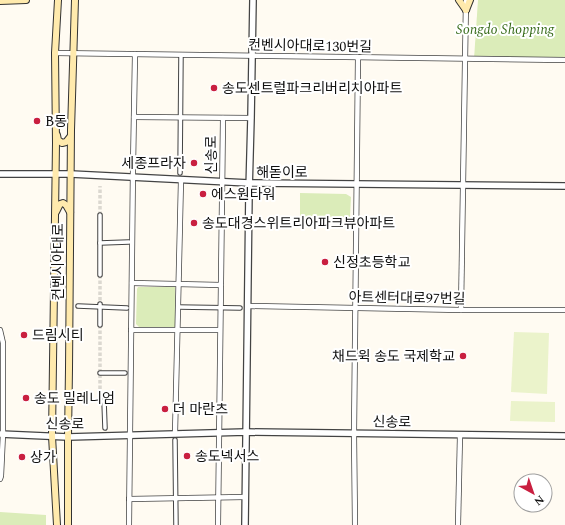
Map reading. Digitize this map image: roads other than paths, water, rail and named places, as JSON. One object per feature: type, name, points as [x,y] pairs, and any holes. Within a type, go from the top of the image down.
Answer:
[{"type":"main road","points":[[0,1],[26,0]]},
{"type":"main road","name":"컨벤시아대로","points":[[55,525],[52,436],[56,173],[56,53],[58,0]]},
{"type":"main road","name":"컨벤시아대로","points":[[68,525],[71,130],[75,0]]},
{"type":"main road","points":[[459,0],[466,10]]},
{"type":"main road","points":[[466,10],[470,0]]},
{"type":"main road","points":[[56,132],[58,140],[65,143],[69,140],[71,130]]},
{"type":"main road","points":[[55,216],[60,204],[64,203],[68,208],[70,217]]},
{"type":"street","points":[[245,525],[249,183],[253,0]]},
{"type":"street","points":[[462,310],[466,0]]},
{"type":"street","name":"컨벤시아대로130번길","points":[[56,53],[565,60]]},
{"type":"street","points":[[129,525],[132,177],[135,54]]},
{"type":"street","points":[[180,173],[181,55]]},
{"type":"street","points":[[355,525],[354,434],[358,57]]},
{"type":"street","points":[[134,117],[251,118]]},
{"type":"street","name":"신송로","points":[[219,432],[219,330],[223,182],[223,118]]},
{"type":"street","name":"해돋이로","points":[[0,174],[56,173],[249,183],[565,186]]},
{"type":"street","points":[[176,525],[175,437],[181,180]]},
{"type":"street","points":[[100,215],[100,275]]},
{"type":"street","points":[[100,243],[129,242]]},
{"type":"street","points":[[132,283],[221,285]]},
{"type":"street","points":[[100,304],[100,325]]},
{"type":"street","points":[[78,306],[127,308]]},
{"type":"street","name":"아트센터대로97번길","points":[[248,306],[356,309],[565,310]]},
{"type":"street","points":[[178,307],[240,308]]},
{"type":"street","points":[[0,330],[3,343],[0,479]]},
{"type":"street","points":[[131,330],[219,330]]},
{"type":"street","points":[[100,373],[125,373]]},
{"type":"street","points":[[100,401],[104,401],[105,428]]},
{"type":"street","points":[[218,525],[219,432]]},
{"type":"street","name":"신송로","points":[[2,434],[68,437],[130,435],[175,437],[219,432],[246,432],[565,436]]},
{"type":"street","points":[[458,525],[460,435]]},
{"type":"street","points":[[130,499],[245,497]]},
{"type":"tunnel","points":[[100,186],[100,215]]},
{"type":"tunnel","points":[[100,275],[100,304]]},
{"type":"tunnel","points":[[100,325],[100,401]]},
{"type":"place","name":"송도센트럴파크리버리치아파트","points":[[214,88]]},
{"type":"place","name":"B동","points":[[37,121]]},
{"type":"place","name":"세종프라자","points":[[194,163]]},
{"type":"place","name":"에스원타워","points":[[203,194]]},
{"type":"place","name":"송도대경스위트리아파크뷰아파트","points":[[194,223]]},
{"type":"place","name":"신정초등학교","points":[[325,262]]},
{"type":"place","name":"드림시티","points":[[24,335]]},
{"type":"place","name":"채드윅 송도 국제학교","points":[[463,356]]},
{"type":"place","name":"송도 밀레니엄","points":[[26,398]]},
{"type":"place","name":"더 마란츠","points":[[165,409]]},
{"type":"place","name":"송도넥서스","points":[[187,456]]},
{"type":"place","name":"상가","points":[[22,457]]},
{"type":"park label","name":"Songdo Shopping","points":[[505,29]]}]
